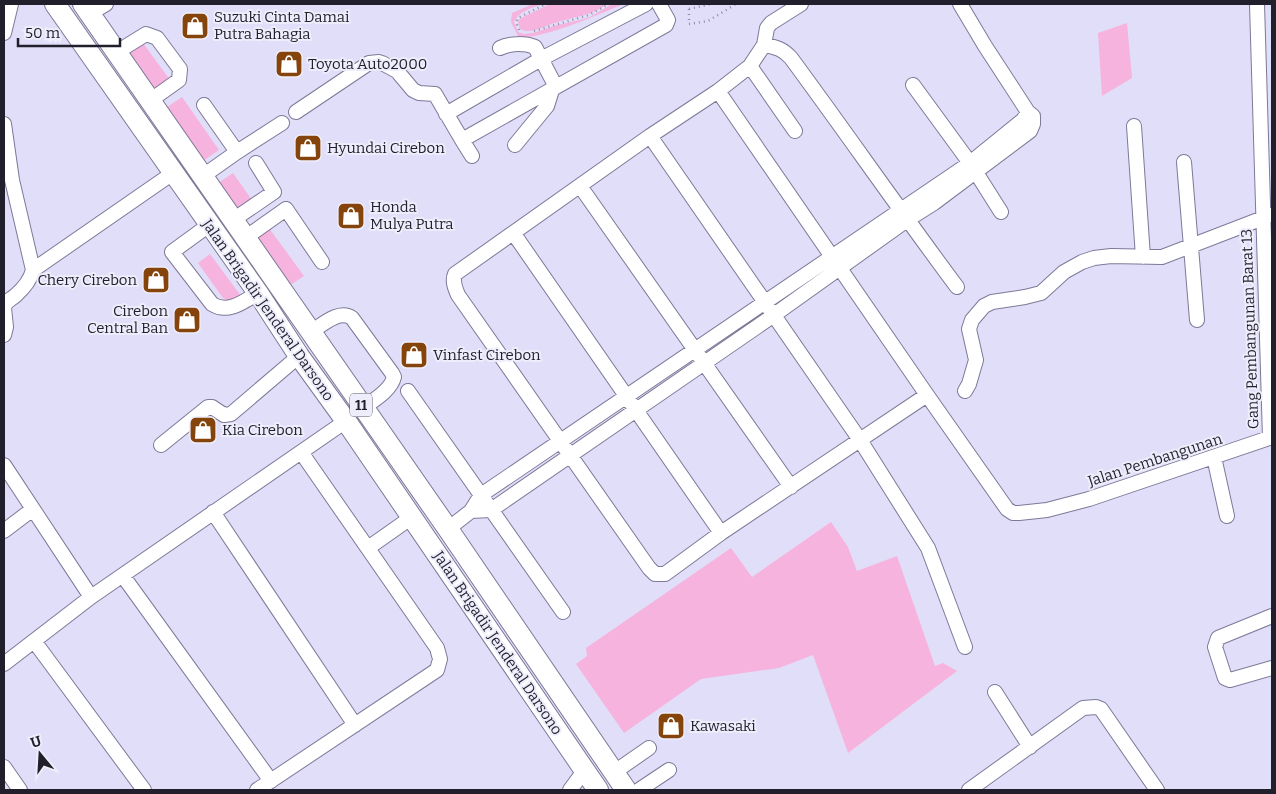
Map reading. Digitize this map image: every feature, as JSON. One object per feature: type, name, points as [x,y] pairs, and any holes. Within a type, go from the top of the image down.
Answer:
[{"type":"highway","name":"Jalan Brigadir Jenderal Darsono","points":[[55,4],[258,293],[299,356],[346,421],[598,790]]},
{"type":"highway","name":"Jalan Brigadir Jenderal Darsono","points":[[93,7],[117,52],[448,529],[626,790]]},
{"type":"highway","points":[[69,25],[93,7]]},
{"type":"street","points":[[4,33],[11,4]]},
{"type":"street","points":[[446,114],[541,59],[646,4]]},
{"type":"street","points":[[462,140],[666,25],[667,18],[659,4]]},
{"type":"street","points":[[802,4],[771,23],[767,28],[764,45],[750,66],[736,78],[650,136],[455,274],[454,280],[458,294],[655,574],[666,574],[721,533],[927,396]]},
{"type":"street","points":[[472,512],[492,510],[774,315],[836,262],[903,215],[934,203],[1023,120],[1028,112],[984,46],[960,4]]},
{"type":"street","name":"Gang Pembangunan Barat 13","points":[[1257,4],[1268,217],[1271,437]]},
{"type":"street","points":[[117,52],[146,34],[153,36],[180,69],[179,80],[150,100]]},
{"type":"street","points":[[500,48],[506,45],[535,47],[554,88],[547,106],[515,145]]},
{"type":"street","points":[[764,45],[776,47],[784,51],[791,58],[957,288]]},
{"type":"street","points":[[296,112],[369,63],[381,63],[397,72],[412,90],[419,93],[435,94],[472,156]]},
{"type":"street","points":[[750,66],[795,131]]},
{"type":"street","points":[[913,85],[973,168],[1001,212]]},
{"type":"street","name":"Jalan Pembangunan","points":[[718,91],[927,396],[1008,509],[1013,513],[1047,510],[1089,499],[1271,437]]},
{"type":"street","points":[[204,104],[237,152]]},
{"type":"street","points":[[4,124],[12,180],[33,270],[30,281],[6,302],[4,307],[6,327],[4,335]]},
{"type":"street","points":[[203,176],[282,124]]},
{"type":"street","points":[[1134,126],[1143,257]]},
{"type":"street","points":[[650,136],[860,440],[928,548],[964,647]]},
{"type":"street","points":[[1184,162],[1197,320]]},
{"type":"street","points":[[256,163],[322,262]]},
{"type":"street","points":[[33,270],[173,172]]},
{"type":"street","points":[[580,186],[791,487]]},
{"type":"street","points":[[233,220],[274,192]]},
{"type":"street","points":[[245,238],[286,209]]},
{"type":"street","points":[[965,392],[976,360],[969,330],[972,320],[984,306],[992,302],[1025,298],[1040,293],[1064,272],[1088,260],[1111,256],[1162,257],[1268,217]]},
{"type":"street","points":[[209,224],[172,252],[212,304],[218,308],[234,307],[258,293]]},
{"type":"street","points":[[514,234],[721,533]]},
{"type":"street","points":[[448,529],[472,512],[481,495],[765,302],[836,262]]},
{"type":"street","points":[[311,332],[339,316],[349,316],[392,374],[394,377],[393,382],[384,392],[363,408]]},
{"type":"street","points":[[161,445],[208,406],[224,415],[231,414],[299,356]]},
{"type":"street","points":[[408,392],[563,612]]},
{"type":"street","points":[[4,664],[91,597],[346,421]]},
{"type":"street","points":[[257,790],[437,670],[440,663],[436,648],[301,452]]},
{"type":"street","points":[[1214,457],[1227,516]]},
{"type":"street","points":[[4,465],[91,597]]},
{"type":"street","points":[[4,531],[33,509]]},
{"type":"street","points":[[212,512],[355,724]]},
{"type":"street","points":[[368,548],[412,517]]},
{"type":"street","points":[[123,576],[271,781]]},
{"type":"street","points":[[1272,616],[1218,638],[1215,648],[1225,678],[1230,680],[1272,668]]},
{"type":"street","points":[[34,641],[144,790]]},
{"type":"street","points":[[994,692],[1030,747]]},
{"type":"street","points":[[969,790],[1084,708],[1096,707],[1101,709],[1158,790]]},
{"type":"street","points":[[613,773],[650,748]]},
{"type":"street","points":[[4,767],[20,790]]},
{"type":"street","points":[[638,790],[669,770]]},
{"type":"street","points":[[570,790],[584,771]]},
{"type":"path","points":[[524,33],[519,30],[516,22],[518,18],[546,4]]},
{"type":"path","points":[[528,32],[582,18],[609,4]]},
{"type":"path","points":[[689,4],[690,24],[708,21],[736,4]]},
{"type":"path","points":[[689,9],[711,4]]},
{"type":"shaded area","points":[[533,4],[542,4],[526,10],[516,18],[514,22],[518,32],[524,34],[533,33],[590,17],[612,4],[624,4],[558,30],[519,38],[511,22],[512,13]]},
{"type":"shaded area","points":[[550,4],[607,4],[588,14],[538,29],[524,31],[520,29],[519,19]]},
{"type":"shaded area","points":[[1127,23],[1132,78],[1102,96],[1098,33]]},
{"type":"shaded area","points":[[143,43],[170,80],[154,91],[128,54]]},
{"type":"shaded area","points":[[182,97],[219,150],[203,161],[167,107]]},
{"type":"shaded area","points":[[233,173],[252,200],[236,210],[218,183]]},
{"type":"shaded area","points":[[269,228],[304,276],[289,286],[256,236]]},
{"type":"shaded area","points":[[210,254],[241,296],[229,301],[223,298],[198,263]]},
{"type":"shaded area","points":[[831,522],[848,547],[857,571],[897,556],[935,666],[943,663],[957,671],[848,753],[813,655],[779,668],[701,679],[624,733],[576,664],[587,656],[586,648],[731,548],[752,577]]},
{"type":"place","name":"Suzuki Cinta Damai Putra Bahagia","points":[[195,26]]},
{"type":"place","name":"Toyota Auto2000","points":[[289,64]]},
{"type":"place","name":"Hyundai Cirebon","points":[[308,148]]},
{"type":"place","name":"Honda Mulya Putra","points":[[351,216]]},
{"type":"place","name":"Chery Cirebon","points":[[156,280]]},
{"type":"place","name":"Cirebon Central Ban","points":[[187,320]]},
{"type":"place","name":"Vinfast Cirebon","points":[[414,355]]},
{"type":"place","name":"Kia Cirebon","points":[[203,430]]},
{"type":"place","name":"Kawasaki","points":[[671,726]]}]
